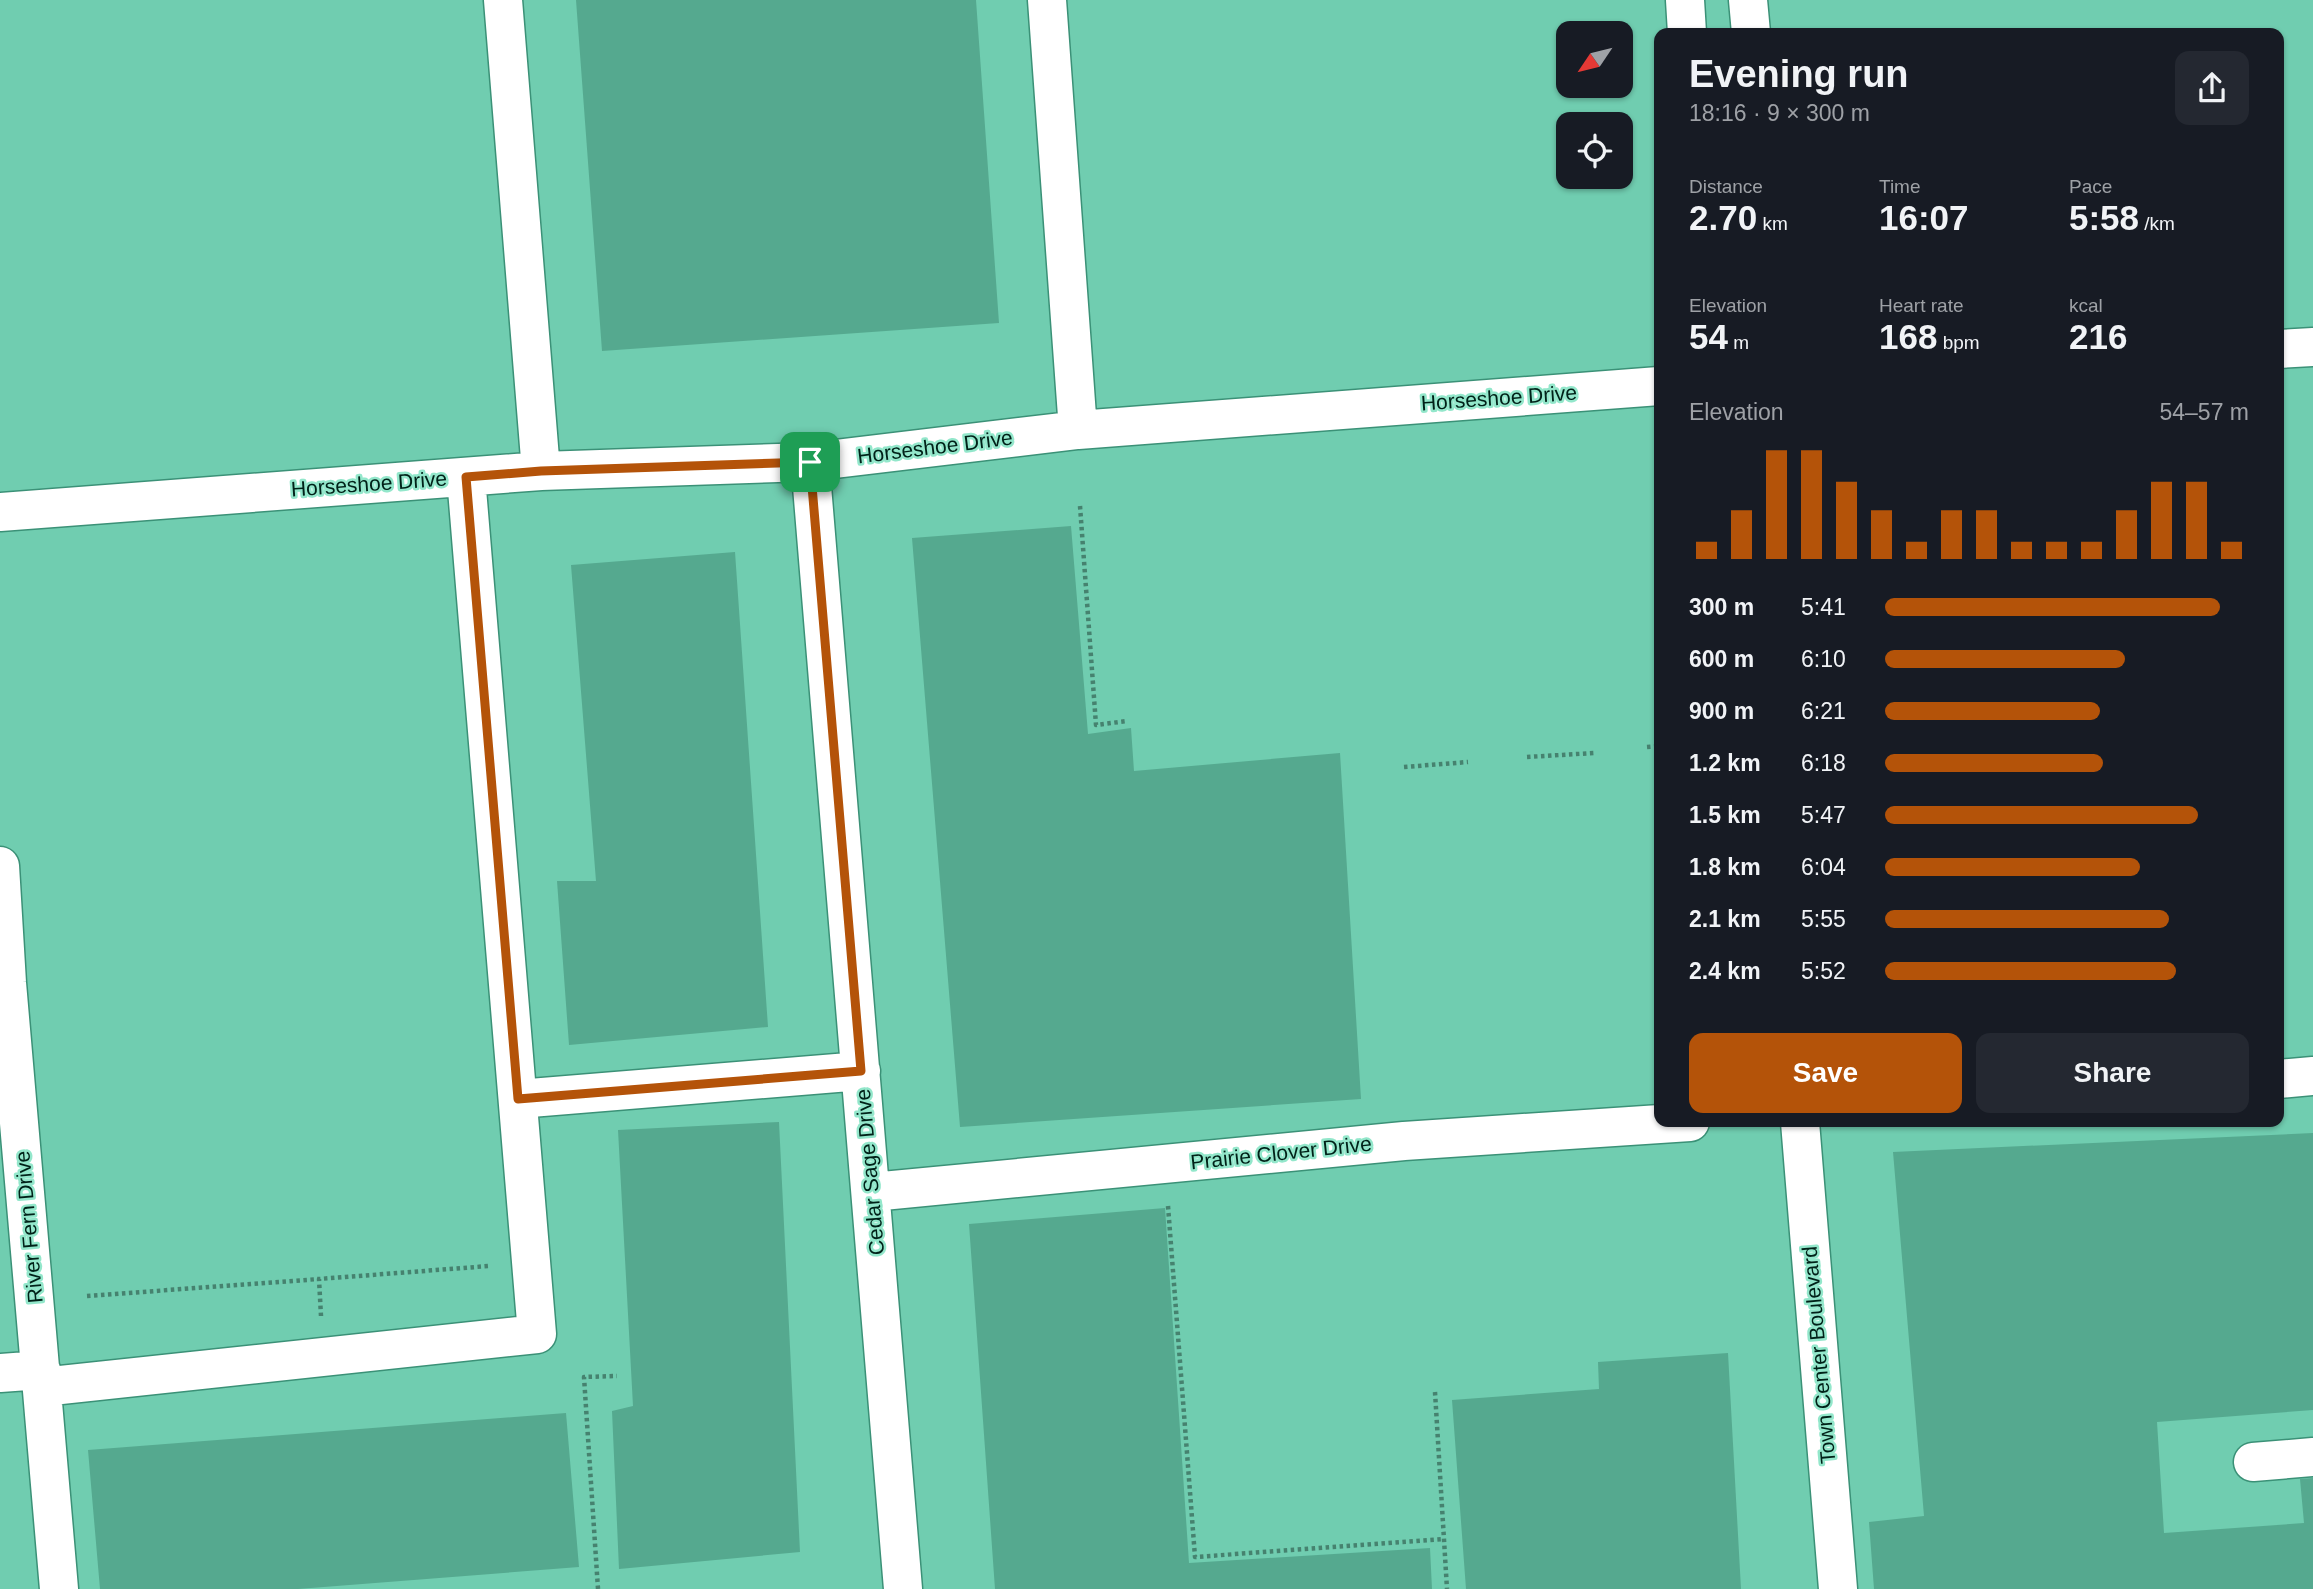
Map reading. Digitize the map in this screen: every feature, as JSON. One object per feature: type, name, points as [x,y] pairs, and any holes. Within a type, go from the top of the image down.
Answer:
[{"type":"street","points":[[503,0],[541,471]]},
{"type":"street","points":[[1047,0],[1077,430]]},
{"type":"street","points":[[1685,0],[1687,28]]},
{"type":"street","points":[[1748,0],[1751,28]]},
{"type":"street","points":[[2284,349],[2313,347]]},
{"type":"street","name":"Horseshoe Drive","points":[[0,512],[541,471],[810,462],[1077,430],[1654,386]]},
{"type":"street","name":"Cedar Sage Drive","points":[[810,462],[903,1589]]},
{"type":"street","points":[[0,1373],[41,1378],[537,1334],[466,477]]},
{"type":"street","name":"River Fern Drive","points":[[0,866],[7,983],[59,1589]]},
{"type":"street","points":[[518,1099],[861,1071]]},
{"type":"street","points":[[2284,1078],[2313,1076]]},
{"type":"street","name":"Prairie Clover Drive","points":[[872,1192],[1404,1140],[1654,1124]]},
{"type":"street","name":"Town Center Boulevard","points":[[1800,1127],[1838,1589]]},
{"type":"street","points":[[2253,1462],[2313,1457]]},
{"type":"path","points":[[1080,506],[1096,725],[1128,721]]},
{"type":"path","points":[[1647,747],[1654,746]]},
{"type":"path","points":[[1527,757],[1594,752]]},
{"type":"path","points":[[1404,767],[1468,762]]},
{"type":"path","points":[[1168,1201],[1195,1557],[1444,1539]]},
{"type":"path","points":[[87,1296],[491,1266]]},
{"type":"path","points":[[319,1279],[322,1318]]},
{"type":"path","points":[[598,1589],[584,1377],[617,1376]]},
{"type":"path","points":[[1435,1392],[1447,1589]]},
{"type":"shaded area","points":[[0,0],[2313,0],[2313,1589],[0,1589]]},
{"type":"building","points":[[576,0],[976,0],[999,323],[602,351]]},
{"type":"building","points":[[1071,526],[1088,734],[1131,728],[1134,771],[1340,753],[1361,1099],[960,1127],[912,538]]},
{"type":"building","points":[[735,552],[768,1027],[569,1045],[557,881],[596,881],[571,565]]},
{"type":"building","points":[[779,1122],[800,1552],[619,1569],[612,1411],[633,1406],[618,1130]]},
{"type":"building","points":[[2313,1133],[2313,1410],[2157,1422],[2164,1533],[2304,1523],[2300,1479],[2313,1478],[2313,1589],[1874,1589],[1869,1522],[1924,1516],[1893,1152]]},
{"type":"building","points":[[1165,1208],[1189,1563],[1430,1548],[1432,1589],[995,1589],[969,1224]]},
{"type":"building","points":[[1728,1353],[1741,1589],[1466,1589],[1452,1400],[1599,1389],[1598,1362]]},
{"type":"building","points":[[566,1413],[579,1567],[298,1589],[100,1589],[88,1450]]},
{"type":"route","points":[[810,462],[861,1071],[518,1099],[466,477],[541,471],[810,462]]}]
